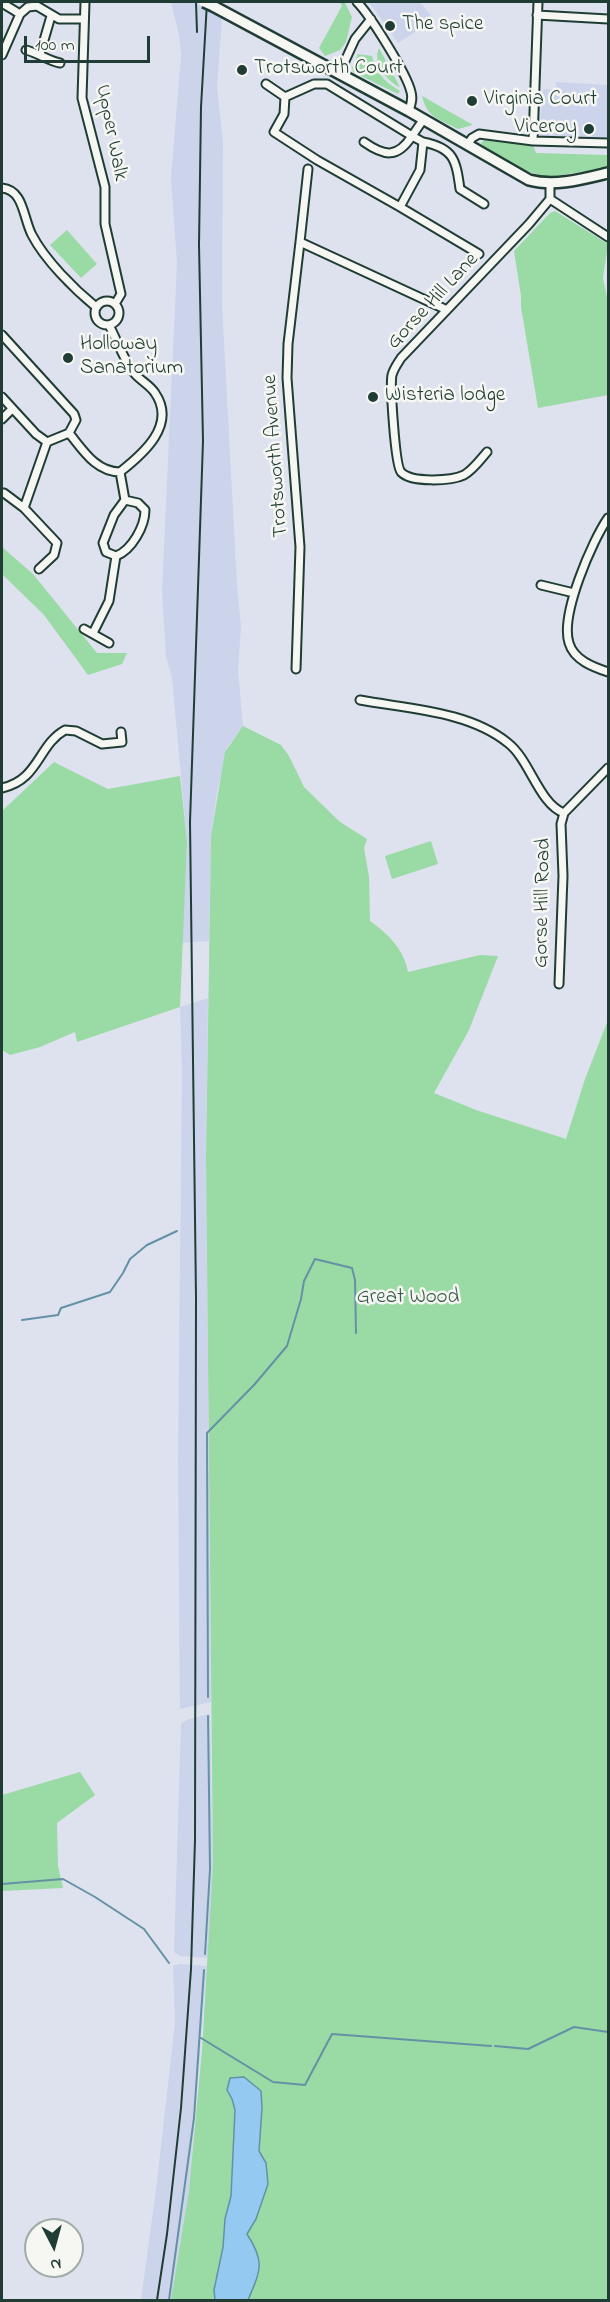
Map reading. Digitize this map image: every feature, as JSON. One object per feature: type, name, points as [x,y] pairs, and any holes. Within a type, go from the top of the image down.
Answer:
[{"type":"main road","points":[[208,4],[409,111],[523,177],[550,183],[609,173]]},
{"type":"street","name":"Upper Walk","points":[[85,2],[82,98],[105,187],[105,224],[121,294],[115,304]]},
{"type":"street","points":[[357,2],[371,19],[410,87],[412,99],[409,111]]},
{"type":"street","points":[[532,141],[538,2]]},
{"type":"street","points":[[2,3],[20,14]]},
{"type":"street","points":[[2,55],[20,14],[28,7],[33,5],[59,19],[84,19]]},
{"type":"street","points":[[537,15],[609,19]]},
{"type":"street","points":[[40,54],[51,16]]},
{"type":"street","points":[[339,74],[355,39],[371,19]]},
{"type":"street","points":[[26,50],[60,63]]},
{"type":"street","points":[[266,84],[285,97]]},
{"type":"street","points":[[285,97],[314,84],[327,84],[412,136],[451,153],[456,163],[460,189],[484,204]]},
{"type":"street","points":[[285,97],[284,114],[274,132],[325,165],[479,254]]},
{"type":"street","points":[[364,142],[381,152],[391,153],[403,147],[423,120]]},
{"type":"street","points":[[468,144],[479,134],[532,141],[609,143]]},
{"type":"street","points":[[400,207],[420,170],[423,142]]},
{"type":"street","name":"Trotsworth Avenue","points":[[296,669],[300,547],[287,378],[308,169]]},
{"type":"street","points":[[550,183],[550,199],[609,237]]},
{"type":"street","points":[[2,188],[9,189],[19,197],[36,243],[68,280],[96,307]]},
{"type":"street","name":"Gorse Hill Lane","points":[[487,452],[465,474],[456,477],[413,478],[398,469],[393,373],[401,358],[511,245],[550,199]]},
{"type":"street","points":[[300,242],[447,310]]},
{"type":"street","points":[[69,433],[100,468],[120,472],[150,447],[159,429],[161,412],[155,394],[134,373],[109,325],[98,322],[95,315],[96,307],[105,301],[115,304],[119,311],[118,318],[109,325]]},
{"type":"street","points":[[2,335],[74,414],[76,420],[69,433],[47,442],[24,508]]},
{"type":"street","points":[[2,397],[36,434],[47,442]]},
{"type":"street","points":[[2,418],[12,410]]},
{"type":"street","points":[[120,472],[125,500],[114,515],[102,543],[106,552],[116,556],[124,552],[132,542],[146,513],[138,503],[125,500]]},
{"type":"street","points":[[2,493],[24,508],[57,543],[54,555],[39,569]]},
{"type":"street","points":[[609,518],[594,542],[574,593],[568,628],[569,643],[580,660],[609,672]]},
{"type":"street","points":[[93,633],[109,601],[116,556]]},
{"type":"street","points":[[541,585],[574,593]]},
{"type":"street","points":[[84,629],[109,643]]},
{"type":"street","points":[[360,700],[430,711],[468,722],[494,734],[518,752],[552,808],[564,813]]},
{"type":"street","points":[[2,788],[17,784],[26,776],[56,737],[65,730],[76,731],[102,744],[122,742],[121,732]]},
{"type":"street","name":"Gorse Hill Road","points":[[559,984],[563,876],[561,824],[564,813],[609,768]]},
{"type":"shaded area","points":[[171,2],[193,2],[222,16],[217,87],[223,142],[222,305],[241,627],[238,670],[243,726],[227,748],[217,793],[211,836],[209,941],[182,943],[187,842],[172,678],[166,657],[162,591],[177,263],[171,179],[181,55]]},
{"type":"shaded area","points":[[369,2],[420,2],[434,20],[398,43]]},
{"type":"shaded area","points":[[556,82],[608,85],[608,141],[542,138],[539,134],[543,89],[556,89]]},
{"type":"shaded area","points":[[208,998],[206,1158],[211,1702],[180,1709],[178,1461],[182,1070],[180,1007]]},
{"type":"shaded area","points":[[210,1714],[213,1865],[208,1958],[180,1956],[174,1952],[181,1723]]},
{"type":"shaded area","points":[[180,1964],[207,1966],[189,2190],[171,2300],[141,2300],[175,2023],[173,1966]]},
{"type":"green space","points":[[340,2],[345,3],[352,17],[346,42],[340,50],[325,56],[319,48],[342,6]]},
{"type":"green space","points":[[379,48],[400,87],[390,81],[382,71],[377,53]]},
{"type":"green space","points":[[358,54],[372,56],[379,72],[400,91],[398,94],[353,72],[352,68]]},
{"type":"green space","points":[[422,96],[473,125],[458,129],[440,120],[427,109]]},
{"type":"green space","points":[[486,139],[533,146],[536,153],[608,155],[608,168],[547,177],[516,168],[485,150],[481,143]]},
{"type":"green space","points":[[555,211],[608,244],[603,278],[608,302],[608,395],[538,408],[514,251],[550,213]]},
{"type":"green space","points":[[67,230],[97,264],[81,278],[50,245]]},
{"type":"green space","points":[[2,547],[33,574],[97,653],[127,653],[122,664],[88,675],[44,615],[2,574]]},
{"type":"green space","name":"Great Wood","points":[[243,726],[281,745],[304,787],[340,822],[367,839],[364,848],[369,877],[370,921],[383,931],[399,949],[408,972],[480,955],[498,956],[469,1030],[434,1093],[476,1110],[566,1139],[585,1079],[608,1020],[608,2300],[248,2300],[258,2274],[259,2260],[247,2234],[256,2219],[266,2163],[232,2098],[235,2110],[231,2196],[225,2219],[223,2247],[214,2290],[215,2300],[171,2300],[189,2190],[202,2050],[213,1865],[206,1158],[211,836],[225,752]]},
{"type":"green space","points":[[54,762],[108,789],[180,776],[187,842],[180,1007],[77,1042],[75,1032],[40,1047],[10,1055],[2,1050],[2,811]]},
{"type":"green space","points":[[431,841],[438,864],[392,879],[385,856]]},
{"type":"green space","points":[[80,1772],[95,1795],[57,1823],[58,1866],[63,1888],[2,1891],[2,1795]]},
{"type":"water","points":[[244,2077],[261,2091],[259,2151],[266,2163],[268,2184],[256,2219],[247,2234],[257,2252],[259,2267],[256,2282],[248,2300],[215,2300],[214,2290],[223,2247],[225,2219],[231,2196],[235,2110],[227,2090],[230,2078]]},
{"type":"waterway","points":[[22,1320],[58,1315],[61,1308],[110,1292],[130,1259],[147,1245],[177,1231]]},
{"type":"waterway","points":[[208,1697],[207,1433],[254,1385],[287,1346],[304,1281],[315,1259],[352,1268],[355,1280],[356,1333]]},
{"type":"waterway","points":[[205,1954],[210,1869],[208,1716]]},
{"type":"waterway","points":[[2,1884],[63,1879],[144,1929],[169,1963]]},
{"type":"waterway","points":[[169,2300],[194,2118],[204,1970]]},
{"type":"waterway","points":[[495,2046],[528,2049],[574,2027],[608,2032]]},
{"type":"waterway","points":[[201,2038],[273,2082],[305,2085],[332,2034],[491,2046]]},
{"type":"railway","points":[[196,2],[197,32]]},
{"type":"railway","points":[[157,2300],[181,2108],[191,1969],[195,1840],[196,1297],[190,822],[203,441],[199,245],[201,107],[207,2]]},
{"type":"place","name":"The spice","points":[[390,26]]},
{"type":"place","name":"Trotsworth Court","points":[[242,70]]},
{"type":"place","name":"Virginia Court","points":[[472,101]]},
{"type":"place","name":"Viceroy","points":[[589,129]]},
{"type":"place","name":"Holloway Sanatorium","points":[[68,358]]},
{"type":"place","name":"Wisteria lodge","points":[[373,397]]}]
